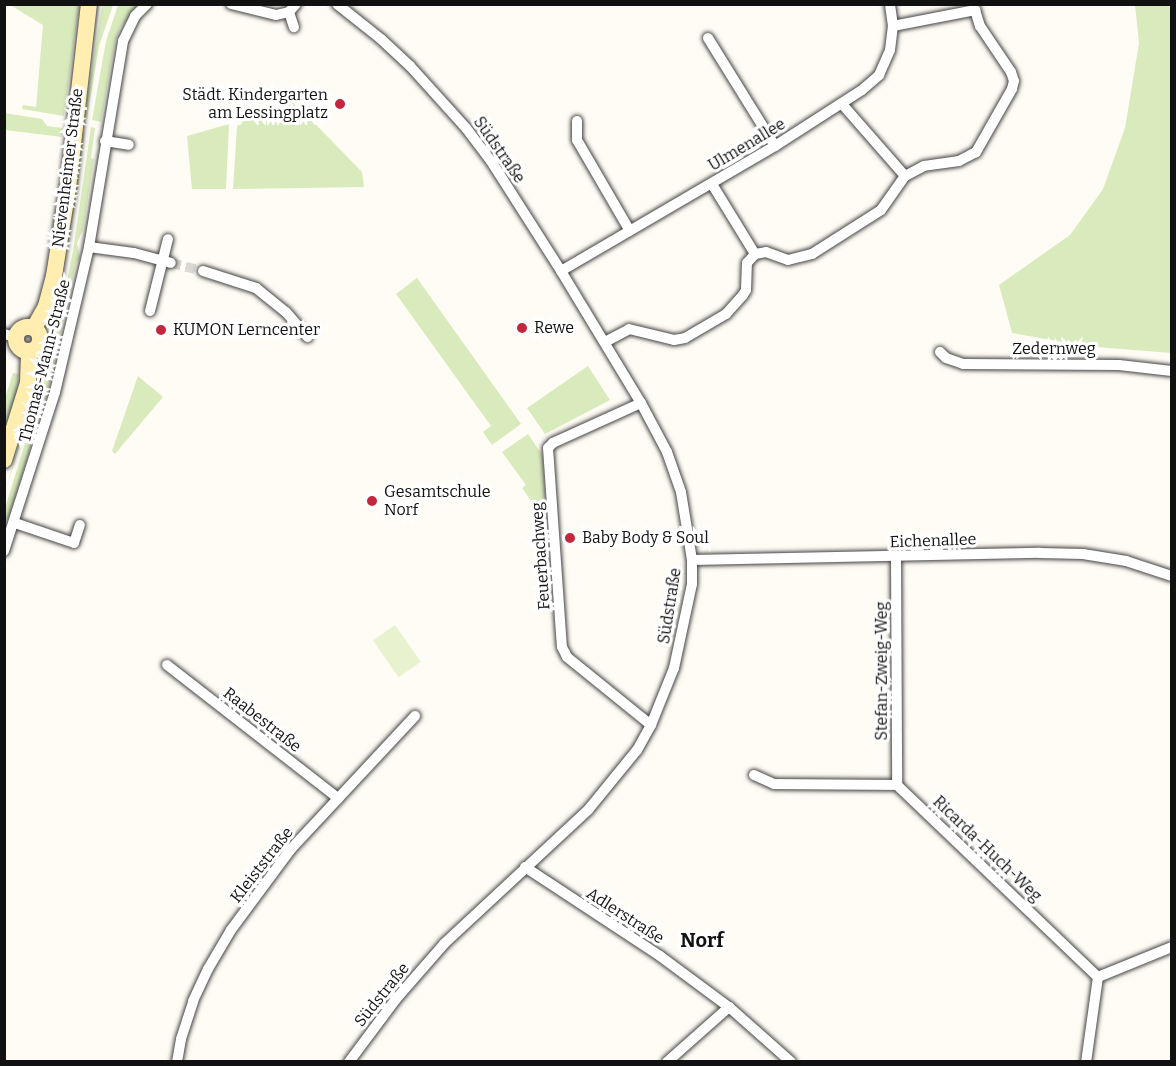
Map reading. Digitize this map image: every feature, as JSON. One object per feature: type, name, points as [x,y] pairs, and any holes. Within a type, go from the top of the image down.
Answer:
[{"type":"main road","name":"Nievenheimer Straße","points":[[4,460],[28,383],[29,352],[34,351],[40,343],[38,332],[34,328],[46,306],[54,276],[68,188],[89,4]]},
{"type":"main road","points":[[29,352],[18,348],[10,335],[22,328],[34,328]]},
{"type":"street","name":"Thomas-Mann-Straße","points":[[4,551],[15,523],[55,392],[88,247],[123,41],[135,16],[147,4]]},
{"type":"street","points":[[231,4],[276,15],[293,8],[294,27]]},
{"type":"street","name":"Südstraße","points":[[337,4],[381,39],[410,66],[466,128],[491,161],[605,342],[641,403],[666,452],[681,492],[692,560],[692,584],[674,668],[651,725],[638,750],[605,793],[525,867],[421,970],[349,1062]]},
{"type":"street","name":"Ulmenallee","points":[[561,271],[775,146],[842,104],[879,75],[890,50],[893,26],[890,4]]},
{"type":"street","points":[[605,342],[629,329],[674,340],[686,338],[736,305],[746,290],[747,263],[755,254],[766,252],[789,260],[812,254],[881,210],[905,176],[924,166],[959,162],[975,152],[1012,88],[1011,72],[980,26],[975,7],[893,26]]},
{"type":"street","points":[[708,38],[775,146]]},
{"type":"street","points":[[842,104],[905,176]]},
{"type":"street","points":[[577,121],[577,140],[630,231]]},
{"type":"street","points":[[105,141],[129,145]]},
{"type":"street","points":[[712,184],[755,254]]},
{"type":"street","points":[[150,311],[167,262],[168,239]]},
{"type":"street","points":[[88,247],[167,262]]},
{"type":"street","points":[[203,271],[256,288],[270,297],[308,337]]},
{"type":"street","name":"Zedernweg","points":[[940,352],[955,363],[963,364],[1119,365],[1172,371]]},
{"type":"street","name":"Feuerbachweg","points":[[641,403],[553,443],[548,448],[562,646],[567,657],[651,725]]},
{"type":"street","points":[[15,523],[74,543]]},
{"type":"street","points":[[70,554],[80,525]]},
{"type":"street","name":"Eichenallee","points":[[692,560],[1040,553],[1083,555],[1126,561],[1172,576]]},
{"type":"street","name":"Stefan-Zweig-Weg","points":[[896,557],[897,785]]},
{"type":"street","name":"Raabestraße","points":[[167,665],[338,798]]},
{"type":"street","name":"Kleiststraße","points":[[177,1062],[181,1039],[193,1002],[220,948],[291,849],[415,716]]},
{"type":"street","points":[[754,775],[774,784],[897,785]]},
{"type":"street","name":"Ricarda-Huch-Weg","points":[[897,785],[1098,977]]},
{"type":"street","name":"Adlerstraße","points":[[525,867],[660,956],[729,1007],[791,1062]]},
{"type":"street","points":[[1086,1062],[1098,977],[1172,947]]},
{"type":"street","points":[[667,1062],[729,1007]]},
{"type":"green space","points":[[10,5],[79,5],[64,116],[22,109],[23,105],[36,107],[43,25]]},
{"type":"green space","points":[[102,5],[113,5],[99,46],[87,119],[84,119]]},
{"type":"green space","points":[[118,5],[139,5],[120,28],[115,41],[101,122],[92,120],[106,41]]},
{"type":"green space","points":[[1135,5],[1171,5],[1171,353],[1084,346],[1012,333],[999,285],[1070,235],[1103,189],[1125,128],[1139,43]]},
{"type":"green space","points":[[289,97],[362,172],[364,187],[233,189],[237,127],[242,120],[289,106]]},
{"type":"green space","points":[[4,113],[42,119],[47,126],[63,128],[62,137],[5,130]]},
{"type":"green space","points":[[229,124],[226,189],[192,189],[187,136]]},
{"type":"green space","points":[[91,127],[95,128],[91,158],[94,159],[83,230],[77,243],[80,258],[76,263],[58,345],[54,344],[73,251]]},
{"type":"green space","points":[[82,132],[85,133],[77,191],[55,320],[53,318]]},
{"type":"green space","points":[[417,278],[521,424],[492,445],[483,432],[491,426],[396,294]]},
{"type":"green space","points":[[51,359],[55,360],[48,390],[5,524],[5,508]]},
{"type":"green space","points":[[588,366],[610,400],[545,434],[527,408]]},
{"type":"green space","points":[[13,373],[19,374],[16,399],[5,434],[5,398]]},
{"type":"green space","points":[[40,373],[42,373],[36,395],[5,492]]},
{"type":"green space","points":[[138,376],[163,397],[115,454],[112,451]]},
{"type":"green space","points":[[528,434],[543,456],[545,497],[534,505],[522,488],[526,485],[502,452]]},
{"type":"green space","points":[[395,625],[421,662],[399,677],[373,640]]},
{"type":"tunnel","points":[[171,263],[203,271]]},
{"type":"place","name":"Städt. Kindergarten am Lessingplatz","points":[[340,104]]},
{"type":"place","name":"Rewe","points":[[522,328]]},
{"type":"place","name":"KUMON Lerncenter","points":[[161,330]]},
{"type":"place","name":"Gesamtschule Norf","points":[[372,501]]},
{"type":"place","name":"Baby Body & Soul","points":[[570,538]]},
{"type":"district","name":"Norf","points":[[702,940]]}]
